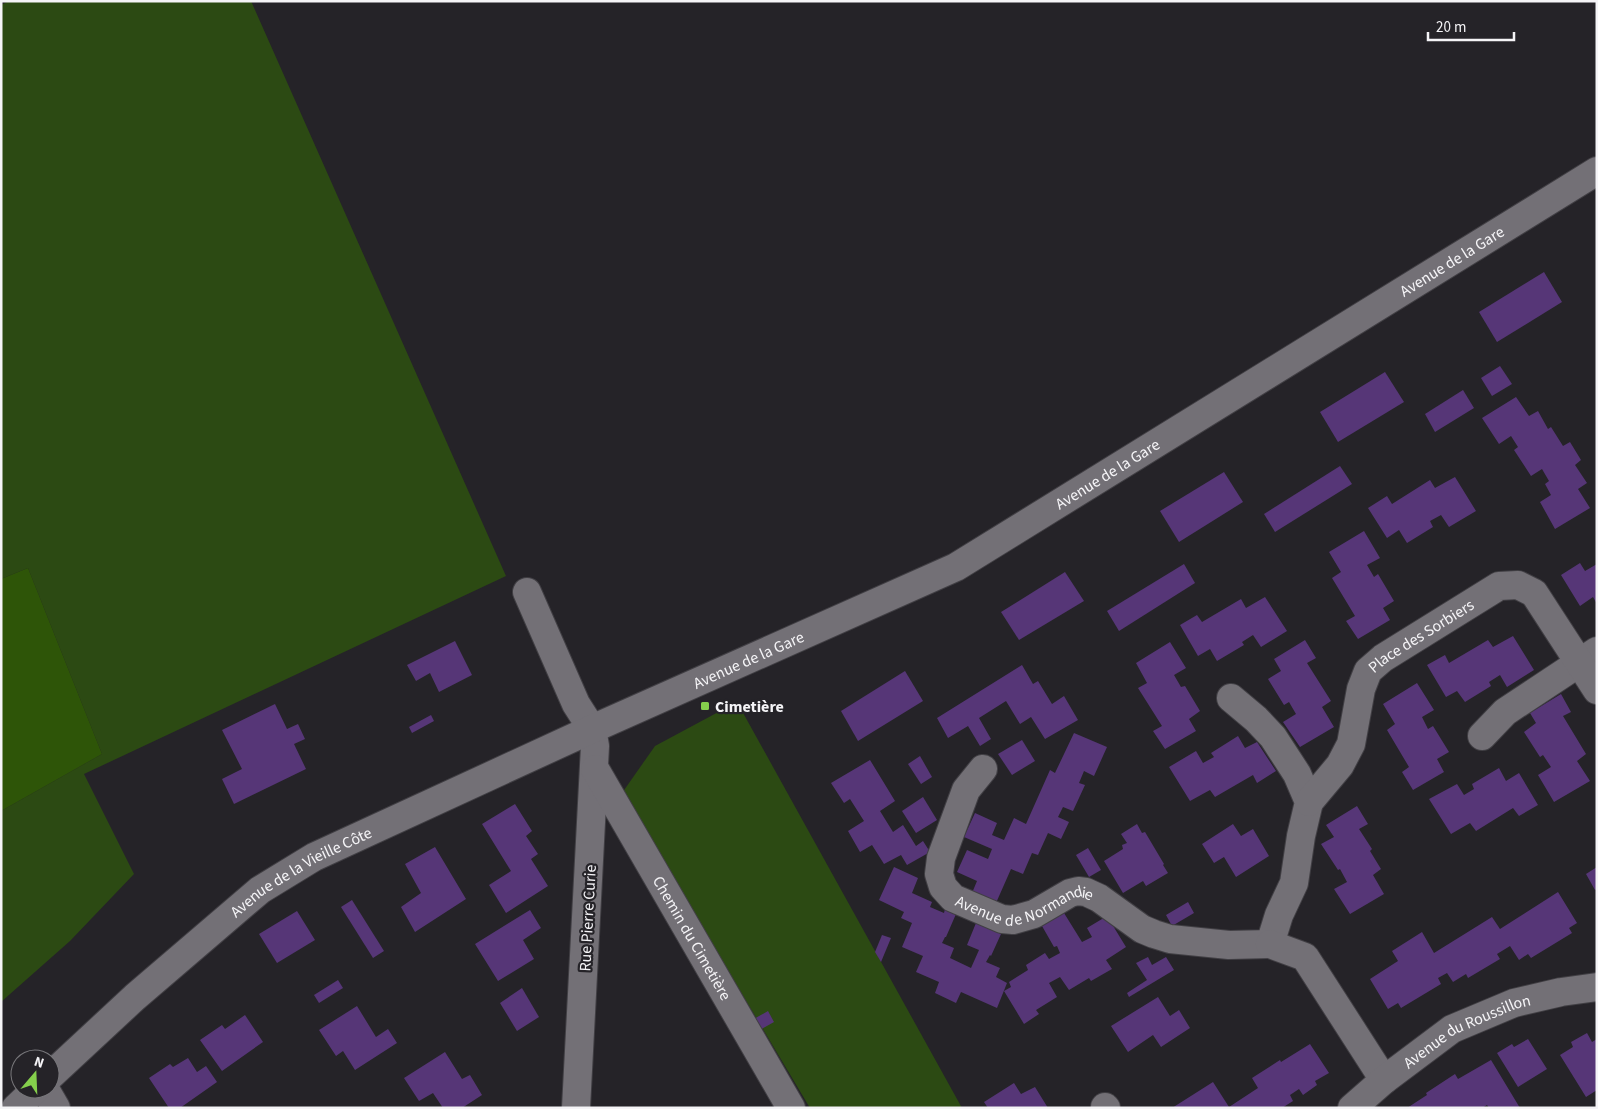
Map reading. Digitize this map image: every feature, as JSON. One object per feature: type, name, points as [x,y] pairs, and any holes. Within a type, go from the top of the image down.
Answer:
[{"type":"street","name":"Avenue de la Gare","points":[[592,729],[956,567],[1597,171]]},
{"type":"street","name":"Place des Sorbiers","points":[[1309,802],[1340,765],[1351,744],[1361,689],[1368,671],[1383,658],[1499,586],[1518,586],[1534,593],[1588,656]]},
{"type":"street","points":[[528,592],[576,704],[592,729]]},
{"type":"street","points":[[1482,736],[1505,712],[1588,656],[1597,690]]},
{"type":"street","points":[[1231,698],[1273,736],[1297,774],[1309,802],[1301,836],[1294,884],[1279,915],[1270,944],[1305,957],[1384,1080]]},
{"type":"street","name":"Rue Pierre Curie","points":[[576,1108],[595,769],[595,746],[592,729]]},
{"type":"street","name":"Avenue de la Vieille Côte","points":[[60,1067],[135,997],[260,890],[314,857],[592,729]]},
{"type":"street","name":"Chemin du Cimetière","points":[[595,769],[791,1108]]},
{"type":"street","name":"Avenue de Normandie","points":[[983,769],[966,790],[941,858],[939,874],[943,887],[953,898],[1002,919],[1013,920],[1034,914],[1070,893],[1086,892],[1099,898],[1142,928],[1170,939],[1229,945],[1270,944]]},
{"type":"street","name":"Avenue du Roussillon","points":[[1352,1108],[1384,1080],[1452,1029],[1514,1003],[1561,992],[1597,987]]},
{"type":"street","points":[[16,1108],[25,1099]]},
{"type":"green space","points":[[9,1],[251,1],[506,576],[84,774],[134,874],[70,941],[1,1002],[1,811],[102,754],[28,568],[1,579],[1,5]]},
{"type":"green space","points":[[28,568],[102,754],[1,811],[1,579]]},
{"type":"green space","points":[[737,702],[962,1108],[810,1108],[622,793],[655,746]]},
{"type":"building","points":[[1544,272],[1562,302],[1497,342],[1479,312]]},
{"type":"building","points":[[1500,366],[1512,384],[1492,396],[1481,378]]},
{"type":"building","points":[[1385,372],[1404,402],[1338,442],[1320,412]]},
{"type":"building","points":[[1463,390],[1474,408],[1435,432],[1425,414]]},
{"type":"building","points":[[1516,397],[1529,416],[1538,411],[1548,429],[1551,427],[1563,446],[1570,442],[1581,460],[1575,465],[1587,483],[1578,489],[1590,508],[1555,529],[1540,502],[1551,495],[1545,484],[1549,481],[1542,469],[1531,476],[1514,450],[1518,447],[1511,436],[1499,444],[1482,418]]},
{"type":"building","points":[[1340,466],[1352,484],[1275,532],[1264,514]]},
{"type":"building","points":[[1224,472],[1243,502],[1179,542],[1160,511]]},
{"type":"building","points":[[1455,477],[1476,511],[1449,527],[1441,515],[1430,521],[1433,527],[1407,543],[1399,530],[1387,538],[1368,508],[1387,496],[1392,504],[1430,480],[1435,488]]},
{"type":"building","points":[[1364,531],[1380,558],[1367,565],[1374,577],[1378,574],[1394,601],[1383,608],[1390,620],[1358,639],[1346,621],[1355,616],[1332,578],[1341,572],[1329,552]]},
{"type":"building","points":[[1580,563],[1585,571],[1597,564],[1597,604],[1593,597],[1580,606],[1561,575]]},
{"type":"building","points":[[1184,564],[1195,583],[1119,631],[1107,611]]},
{"type":"building","points":[[1065,572],[1084,601],[1019,640],[1001,612]]},
{"type":"building","points":[[1265,597],[1287,631],[1261,647],[1253,635],[1242,642],[1244,645],[1217,661],[1210,649],[1198,656],[1180,625],[1197,615],[1202,622],[1241,599],[1246,608]]},
{"type":"building","points":[[1513,636],[1534,670],[1507,687],[1500,675],[1489,682],[1491,686],[1465,702],[1457,691],[1446,697],[1427,665],[1445,655],[1449,663],[1488,640],[1493,647]]},
{"type":"building","points":[[1305,640],[1316,658],[1307,663],[1331,701],[1322,707],[1334,727],[1300,747],[1283,722],[1296,714],[1289,702],[1284,705],[1268,679],[1281,671],[1274,659]]},
{"type":"building","points":[[455,641],[472,675],[439,692],[430,673],[416,681],[407,665]]},
{"type":"building","points":[[1170,642],[1186,668],[1174,675],[1181,687],[1185,686],[1200,711],[1189,719],[1196,731],[1165,749],[1153,731],[1162,726],[1138,688],[1147,683],[1136,663]]},
{"type":"building","points":[[1022,665],[1033,684],[1038,681],[1052,704],[1064,696],[1078,720],[1045,739],[1031,717],[1020,724],[1006,701],[979,718],[991,739],[980,746],[968,726],[948,738],[937,718]]},
{"type":"building","points":[[905,671],[923,701],[858,741],[841,711]]},
{"type":"building","points":[[1417,683],[1434,710],[1422,717],[1428,729],[1433,726],[1449,752],[1437,759],[1444,772],[1413,790],[1402,772],[1409,767],[1387,730],[1395,724],[1383,704]]},
{"type":"building","points":[[1561,694],[1571,712],[1563,716],[1586,754],[1577,761],[1590,781],[1554,802],[1538,775],[1551,767],[1543,755],[1540,757],[1524,732],[1536,723],[1530,713]]},
{"type":"building","points":[[275,704],[287,729],[298,724],[305,739],[294,744],[306,769],[234,804],[222,779],[242,769],[222,730]]},
{"type":"building","points":[[431,715],[434,721],[412,733],[409,727]]},
{"type":"building","points":[[1074,733],[1107,747],[1094,776],[1084,771],[1079,783],[1085,785],[1073,811],[1063,807],[1058,817],[1069,822],[1061,839],[1048,833],[1038,855],[1032,853],[1023,874],[1011,869],[996,903],[972,893],[977,881],[957,872],[967,850],[988,859],[992,849],[964,837],[975,813],[997,823],[992,835],[1004,840],[1014,818],[1026,824],[1050,770],[1055,773]]},
{"type":"building","points":[[1238,736],[1245,748],[1257,742],[1276,771],[1257,783],[1253,775],[1215,797],[1210,790],[1190,801],[1169,767],[1196,751],[1203,763],[1214,757],[1211,753]]},
{"type":"building","points":[[1022,740],[1035,761],[1012,775],[998,754]]},
{"type":"building","points":[[920,756],[932,777],[921,784],[908,764]]},
{"type":"building","points":[[870,760],[895,801],[880,811],[893,832],[903,825],[916,846],[923,841],[930,852],[907,865],[901,855],[884,864],[872,845],[860,852],[848,831],[864,821],[850,799],[844,803],[831,783]]},
{"type":"building","points":[[1499,768],[1506,781],[1519,773],[1538,805],[1519,816],[1513,808],[1476,831],[1470,823],[1451,834],[1429,799],[1457,784],[1464,795],[1474,789],[1472,784]]},
{"type":"building","points":[[923,797],[937,820],[916,833],[902,811]]},
{"type":"building","points":[[515,804],[532,831],[526,836],[538,854],[531,859],[548,886],[506,913],[489,885],[511,871],[482,824]]},
{"type":"building","points":[[1357,806],[1368,824],[1359,829],[1372,849],[1370,851],[1381,869],[1373,875],[1384,894],[1350,914],[1334,889],[1347,882],[1340,869],[1338,870],[1321,844],[1334,837],[1326,825]]},
{"type":"building","points":[[1137,824],[1142,833],[1145,832],[1168,873],[1146,886],[1143,881],[1123,893],[1104,861],[1123,849],[1122,845],[1127,843],[1121,834]]},
{"type":"building","points":[[1233,824],[1241,836],[1253,829],[1269,856],[1236,877],[1224,857],[1214,863],[1202,844]]},
{"type":"building","points":[[435,847],[466,899],[415,932],[401,907],[421,893],[405,864]]},
{"type":"building","points":[[1088,848],[1101,870],[1089,877],[1076,855]]},
{"type":"building","points":[[894,867],[918,878],[912,893],[932,902],[930,907],[944,913],[945,909],[956,914],[942,943],[954,948],[950,958],[971,968],[979,950],[967,945],[976,923],[1001,934],[991,956],[986,962],[1000,968],[996,977],[1007,983],[997,1008],[961,992],[956,1003],[935,993],[939,982],[916,972],[923,956],[902,947],[912,923],[901,918],[904,912],[879,900]]},
{"type":"building","points":[[1597,867],[1597,889],[1595,890],[1586,874]]},
{"type":"building","points":[[1558,892],[1577,923],[1569,928],[1572,933],[1531,958],[1528,954],[1519,960],[1510,946],[1497,954],[1500,959],[1468,978],[1466,974],[1453,982],[1447,973],[1438,978],[1441,984],[1401,1008],[1398,1003],[1388,1009],[1370,979],[1398,961],[1392,951],[1422,932],[1434,953],[1492,917],[1500,929]]},
{"type":"building","points":[[352,900],[384,951],[373,958],[341,907]]},
{"type":"building","points":[[1188,902],[1194,913],[1172,926],[1166,915]]},
{"type":"building","points":[[530,910],[541,928],[523,940],[534,959],[498,981],[475,944]]},
{"type":"building","points":[[297,911],[315,940],[277,963],[259,934]]},
{"type":"building","points":[[1064,913],[1082,942],[1092,937],[1087,928],[1107,916],[1126,947],[1106,960],[1112,969],[1091,981],[1089,978],[1069,990],[1060,977],[1049,983],[1057,997],[1036,1010],[1039,1014],[1024,1024],[1004,991],[1011,987],[1009,982],[1028,970],[1026,965],[1045,953],[1049,959],[1060,953],[1057,946],[1054,947],[1042,926]]},
{"type":"building","points":[[882,935],[891,938],[881,962],[875,952]]},
{"type":"building","points":[[1148,957],[1152,965],[1166,957],[1174,970],[1129,997],[1127,993],[1147,980],[1136,963]]},
{"type":"building","points":[[338,980],[343,988],[319,1003],[314,995]]},
{"type":"building","points":[[522,988],[539,1017],[517,1031],[500,1003]]},
{"type":"building","points":[[1158,997],[1170,1016],[1179,1010],[1190,1028],[1161,1047],[1153,1035],[1128,1052],[1111,1026]]},
{"type":"building","points":[[357,1006],[376,1037],[388,1029],[397,1043],[355,1070],[343,1051],[336,1056],[319,1030]]},
{"type":"building","points":[[768,1011],[774,1022],[758,1031],[752,1020]]},
{"type":"building","points":[[245,1015],[263,1042],[222,1071],[200,1040],[222,1025],[225,1029]]},
{"type":"building","points":[[1587,1033],[1592,1042],[1597,1039],[1597,1090],[1586,1097],[1560,1055],[1573,1047],[1571,1042]]},
{"type":"building","points":[[1528,1039],[1547,1069],[1518,1087],[1497,1053],[1512,1044],[1514,1047]]},
{"type":"building","points":[[1310,1044],[1329,1073],[1315,1081],[1317,1085],[1303,1095],[1299,1089],[1290,1095],[1293,1101],[1282,1108],[1172,1108],[1213,1082],[1229,1107],[1258,1088],[1252,1078]]},
{"type":"building","points":[[445,1052],[462,1079],[470,1075],[482,1095],[462,1108],[443,1108],[433,1093],[419,1101],[404,1078]]},
{"type":"building","points":[[188,1058],[197,1072],[206,1066],[217,1082],[180,1108],[169,1108],[149,1078],[170,1064],[173,1067]]},
{"type":"building","points":[[1491,1060],[1520,1108],[1489,1108],[1487,1105],[1482,1108],[1407,1108],[1455,1074],[1458,1079]]},
{"type":"building","points":[[1014,1083],[1021,1094],[1035,1087],[1048,1108],[988,1108],[984,1102]]},
{"type":"place","name":"Cimetière","points":[[705,706]]}]
